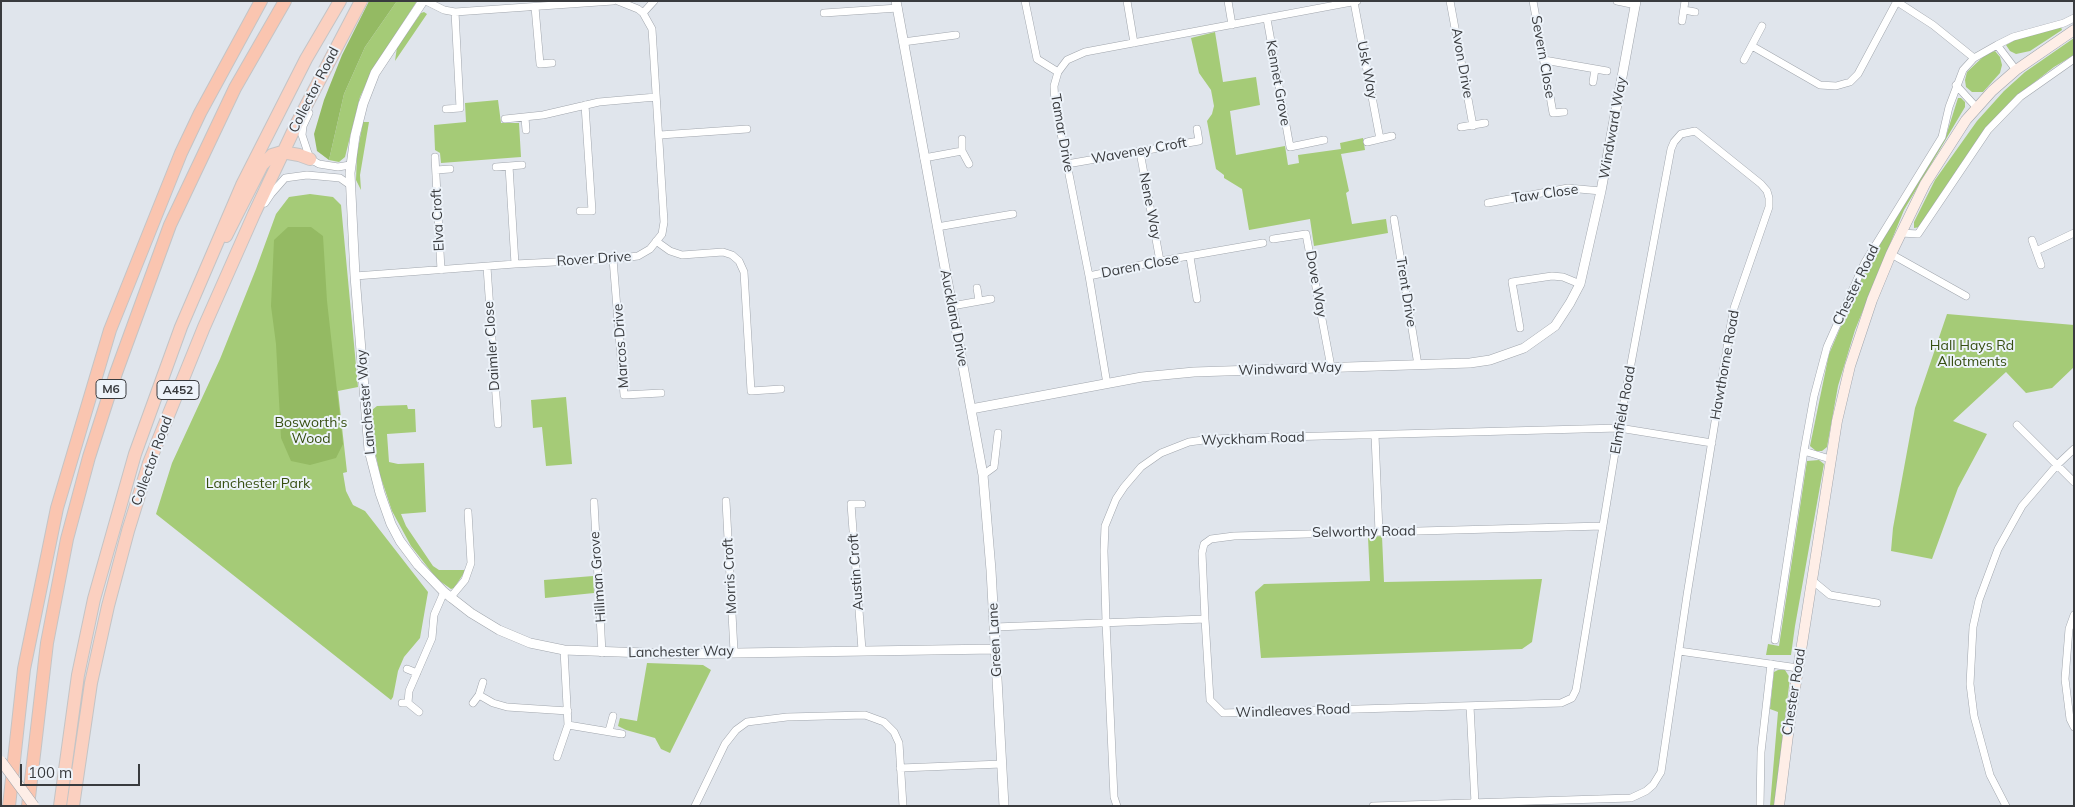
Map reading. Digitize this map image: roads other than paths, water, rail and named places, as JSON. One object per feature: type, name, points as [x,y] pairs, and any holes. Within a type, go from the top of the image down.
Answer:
[{"type":"highway","name":"M6","points":[[9,806],[24,669],[57,508],[87,403],[110,330],[181,153],[200,113],[262,1]]},
{"type":"highway","name":"M6","points":[[28,806],[47,643],[67,539],[116,373],[170,225],[235,88],[285,1]]},
{"type":"highway","name":"Collector Road","points":[[60,806],[78,675],[94,599],[135,454],[180,327],[242,185],[306,59],[340,1]]},
{"type":"highway","name":"Collector Road","points":[[73,806],[91,683],[108,606],[128,531],[150,463],[204,327],[282,152],[361,1]]},
{"type":"highway","points":[[200,279],[236,220],[262,166],[272,154],[282,152],[310,159]]},
{"type":"main road","name":"Chester Road","points":[[1779,806],[1830,459],[1850,366],[1872,300],[1901,233],[1939,160],[1966,120],[1992,91],[2016,70],[2074,30]]},
{"type":"main road","points":[[1,762],[34,806]]},
{"type":"street","points":[[424,1],[444,10],[455,12],[613,1]]},
{"type":"street","name":"Lanchester Way","points":[[424,1],[375,73],[363,104],[354,136],[350,166],[355,276],[369,450],[376,480],[391,524],[400,541],[418,565],[447,595],[470,613],[499,630],[530,643],[564,650],[602,653],[996,650]]},
{"type":"street","points":[[618,1],[638,8],[652,29],[664,222],[662,234],[656,242],[670,252],[682,255],[723,252],[732,255],[739,261],[744,272],[751,390],[781,389]]},
{"type":"street","points":[[643,13],[654,1]]},
{"type":"street","points":[[1025,1],[1037,59],[1058,72],[1067,60],[1085,52],[1267,19],[1320,4],[1356,2]]},
{"type":"street","points":[[1127,1],[1134,43]]},
{"type":"street","points":[[1228,1],[1232,25]]},
{"type":"street","name":"Avon Drive","points":[[1450,1],[1473,126]]},
{"type":"street","name":"Severn Close","points":[[1533,1],[1554,113],[1564,112]]},
{"type":"street","points":[[1617,1],[1636,3]]},
{"type":"street","points":[[1682,21],[1685,1]]},
{"type":"street","name":"Usk Way","points":[[1356,2],[1380,139]]},
{"type":"street","points":[[1752,46],[1820,85],[1836,86],[1850,82],[1858,74],[1897,2],[1933,25],[1974,58]]},
{"type":"street","name":"Windward Way","points":[[971,409],[1142,377],[1194,372],[1418,365],[1490,360],[1524,348],[1555,326],[1580,284],[1602,191],[1636,3]]},
{"type":"street","name":"Auckland Drive","points":[[824,13],[897,4],[971,409]]},
{"type":"street","points":[[535,7],[540,64],[552,63]]},
{"type":"street","points":[[1684,10],[1695,12]]},
{"type":"street","points":[[446,109],[460,108],[455,12]]},
{"type":"street","points":[[350,166],[338,167],[319,164],[310,159],[302,135],[303,126],[353,15]]},
{"type":"street","name":"Chester Road","points":[[1775,640],[1814,396],[1827,347],[1865,262],[1942,137],[1956,85],[1963,70],[1974,58],[1996,44],[2013,37],[2064,23],[2074,18]]},
{"type":"street","name":"Kennet Grove","points":[[1267,19],[1290,147],[1324,140]]},
{"type":"street","points":[[1744,60],[1762,26]]},
{"type":"street","points":[[903,42],[956,34]]},
{"type":"street","points":[[1996,44],[2016,70]]},
{"type":"street","points":[[1901,233],[1918,234],[1988,130],[2020,97],[2074,59]]},
{"type":"street","points":[[1544,60],[1607,71]]},
{"type":"street","points":[[1593,82],[1595,69]]},
{"type":"street","name":"Tamar Drive","points":[[1058,72],[1054,86],[1055,103],[1089,276],[1107,384]]},
{"type":"street","points":[[1956,85],[1977,108]]},
{"type":"street","points":[[505,119],[525,118],[599,102],[656,97]]},
{"type":"street","points":[[580,211],[592,211],[585,105]]},
{"type":"street","points":[[525,118],[526,130]]},
{"type":"street","points":[[1461,127],[1485,123]]},
{"type":"street","points":[[660,136],[747,129]]},
{"type":"street","name":"Waveney Croft","points":[[1067,164],[1199,141],[1197,129]]},
{"type":"street","name":"Hawthorne Road","points":[[1373,806],[1631,798],[1646,791],[1661,772],[1734,308],[1769,207],[1770,198],[1761,184],[1702,135],[1696,131],[1682,134]]},
{"type":"street","name":"Elmfield Road","points":[[1576,690],[1619,428],[1671,150],[1674,142],[1682,134]]},
{"type":"street","points":[[1367,142],[1392,136]]},
{"type":"street","points":[[962,139],[962,150],[969,164]]},
{"type":"street","points":[[924,158],[962,150]]},
{"type":"street","name":"Nene Way","points":[[1140,152],[1160,261]]},
{"type":"street","name":"Elva Croft","points":[[435,158],[441,270]]},
{"type":"street","points":[[496,166],[522,165]]},
{"type":"street","points":[[509,166],[515,264]]},
{"type":"street","name":"Elva Croft","points":[[436,170],[450,169]]},
{"type":"street","points":[[150,463],[271,194],[286,178],[307,175],[340,178],[350,185]]},
{"type":"street","name":"Taw Close","points":[[1488,203],[1568,188],[1602,191]]},
{"type":"street","points":[[937,227],[1013,214]]},
{"type":"street","name":"Trent Drive","points":[[1394,219],[1418,365]]},
{"type":"street","points":[[2036,251],[2074,233]]},
{"type":"street","name":"Dove Way","points":[[1273,239],[1306,234],[1331,367]]},
{"type":"street","points":[[2032,240],[2041,265]]},
{"type":"street","name":"Rover Drive","points":[[355,276],[613,259],[638,256],[650,249],[656,242]]},
{"type":"street","name":"Daren Close","points":[[1089,276],[1160,261],[1264,244]]},
{"type":"street","points":[[1891,254],[1966,296]]},
{"type":"street","name":"Daren Close","points":[[1190,257],[1197,299]]},
{"type":"street","name":"Marcos Drive","points":[[613,259],[624,396],[661,392]]},
{"type":"street","name":"Daimler Close","points":[[486,267],[498,424]]},
{"type":"street","points":[[1520,328],[1512,282],[1552,276],[1562,277],[1580,284]]},
{"type":"street","points":[[977,288],[979,301]]},
{"type":"street","points":[[952,306],[991,299]]},
{"type":"street","name":"Green Lane","points":[[971,409],[983,475],[995,628],[1004,806]]},
{"type":"street","points":[[2017,424],[2074,482]]},
{"type":"street","name":"Wyckham Road","points":[[1117,806],[1114,797],[1106,622],[1105,526],[1116,499],[1124,487],[1141,467],[1150,460],[1174,447],[1199,440],[1619,428],[1712,443]]},
{"type":"street","points":[[983,475],[994,467],[998,433]]},
{"type":"street","points":[[1375,435],[1379,532]]},
{"type":"street","points":[[2006,806],[1990,774],[1974,716],[1970,684],[1974,628],[1979,600],[1998,550],[2022,506],[2057,465],[2074,449]]},
{"type":"street","points":[[1804,451],[1830,459]]},
{"type":"street","name":"Morris Croft","points":[[726,501],[734,651]]},
{"type":"street","name":"Hillman Grove","points":[[594,502],[602,653]]},
{"type":"street","name":"Austin Croft","points":[[862,504],[852,504],[862,650]]},
{"type":"street","points":[[420,712],[405,703],[432,638],[434,615],[447,595],[465,580],[471,563],[468,512]]},
{"type":"street","name":"Selworthy Road","points":[[1205,619],[1202,553],[1204,544],[1211,539],[1234,536],[1603,526]]},
{"type":"street","points":[[1813,581],[1830,595],[1877,603]]},
{"type":"street","points":[[2074,614],[2069,629],[2065,679],[2070,719],[2074,727]]},
{"type":"street","points":[[995,628],[1205,619]]},
{"type":"street","name":"Windleaves Road","points":[[1205,619],[1210,700],[1224,713],[1561,703],[1572,698],[1576,690]]},
{"type":"street","points":[[556,757],[568,726],[564,650]]},
{"type":"street","points":[[1679,651],[1798,668]]},
{"type":"street","points":[[1760,806],[1761,752],[1771,664]]},
{"type":"street","points":[[407,669],[417,673]]},
{"type":"street","points":[[473,703],[479,695],[483,682]]},
{"type":"street","points":[[479,695],[493,703],[507,707],[568,711]]},
{"type":"street","points":[[1470,706],[1474,802]]},
{"type":"street","points":[[694,806],[725,744],[736,730],[747,722],[757,719],[865,715],[878,718],[894,732],[899,742],[903,806]]},
{"type":"street","points":[[609,731],[613,716]]},
{"type":"street","points":[[568,726],[622,734]]},
{"type":"street","points":[[900,768],[1002,764]]},
{"type":"park label","name":"Hall Hays Rd Allotments","points":[[1972,354]]},
{"type":"park label","name":"Bosworth's Wood","points":[[311,432]]},
{"type":"park label","name":"Lanchester Park","points":[[258,484]]}]
